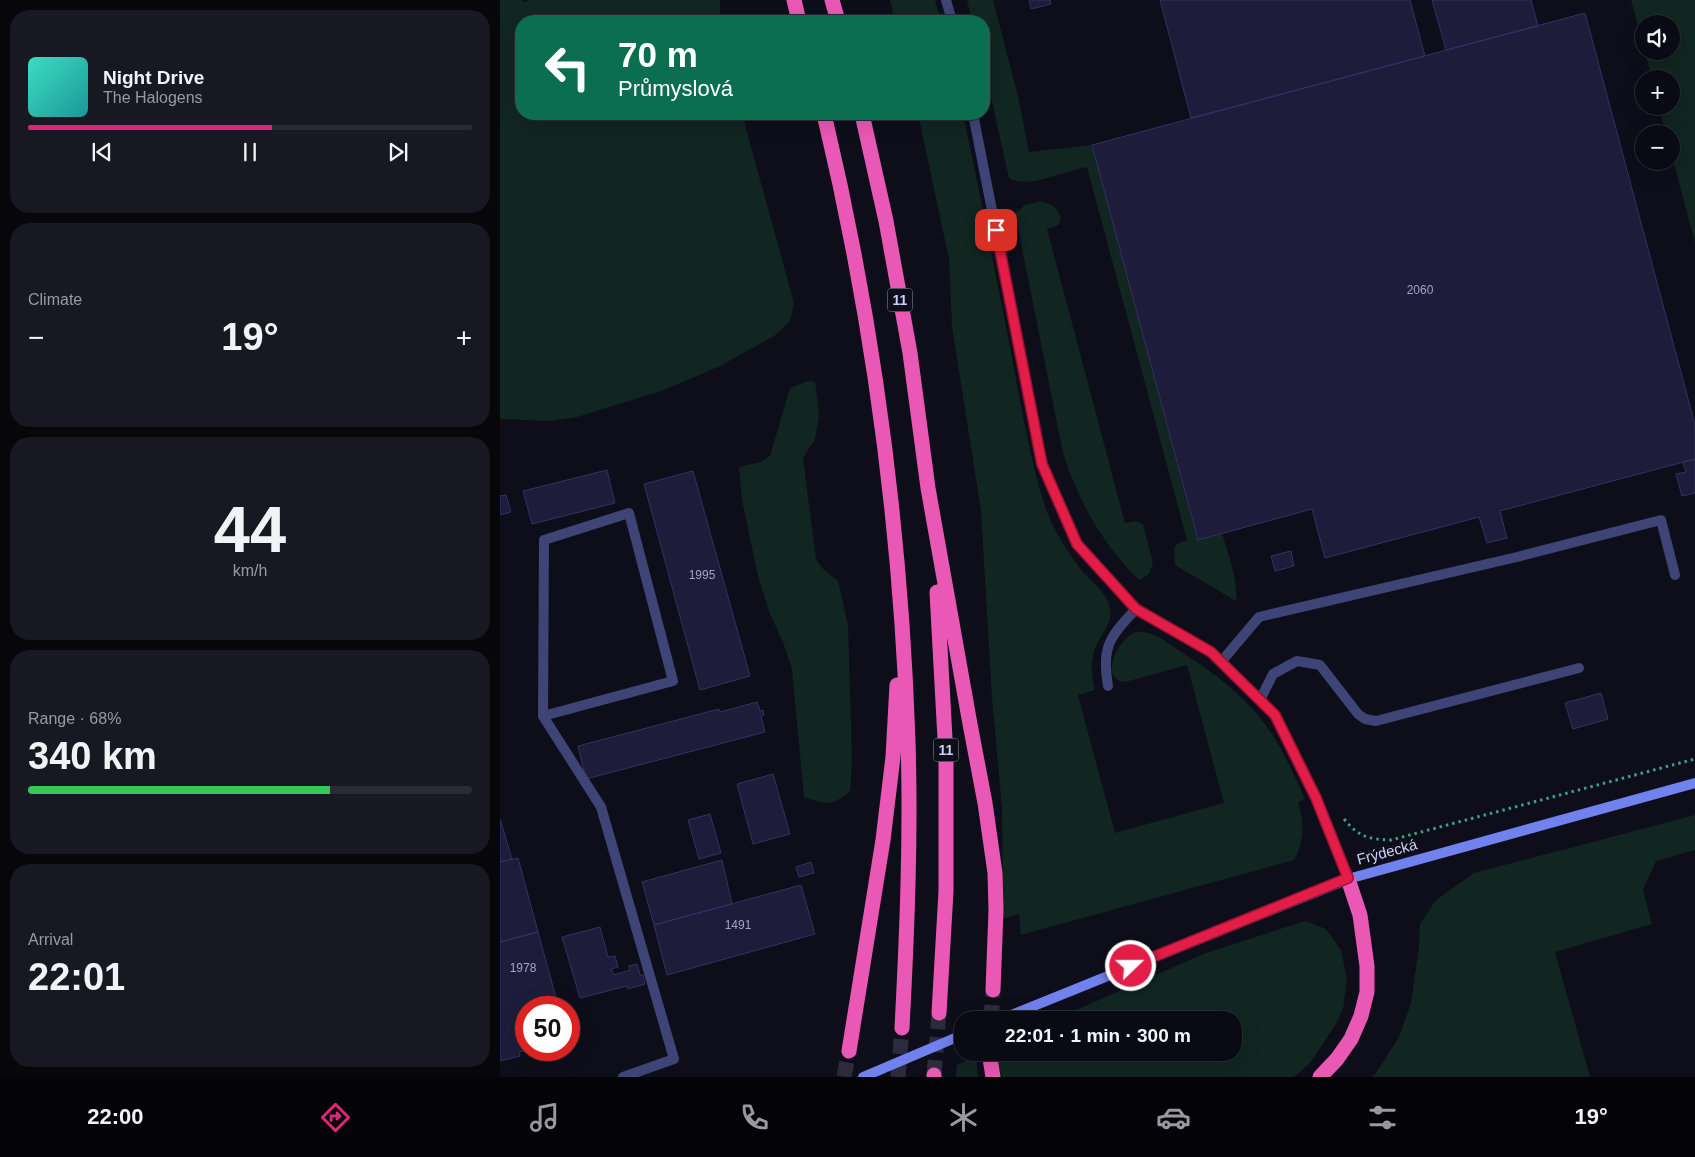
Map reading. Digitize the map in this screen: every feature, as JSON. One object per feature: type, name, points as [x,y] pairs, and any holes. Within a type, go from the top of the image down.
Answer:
[{"type":"highway","points":[[794,0],[798,15]]},
{"type":"highway","points":[[832,0],[836,15]]},
{"type":"highway","name":"11","points":[[825,120],[847,216],[870,340],[885,450],[902,614],[908,742],[910,855],[902,1028]]},
{"type":"highway","name":"11","points":[[863,120],[886,221],[908,344],[928,488],[940,623],[946,757],[946,890],[939,1013]]},
{"type":"highway","points":[[928,488],[985,803],[995,873],[996,910],[993,990]]},
{"type":"highway","points":[[849,1051],[884,840],[893,757],[902,614]]},
{"type":"highway","points":[[1320,1077],[1337,1060],[1352,1039],[1361,1016],[1366,992],[1367,966],[1360,915],[1348,878]]},
{"type":"highway","points":[[991,1061],[993,1077]]},
{"type":"main road","name":"Frýdecká","points":[[1021,1011],[1348,878],[1695,783]]},
{"type":"main road","points":[[862,1077],[954,1038]]},
{"type":"lane","points":[[946,0],[950,15]]},
{"type":"lane","points":[[974,120],[1042,464],[1077,544],[1136,609],[1211,652],[1275,715],[1324,818],[1348,878]]},
{"type":"lane","points":[[543,716],[673,681],[629,513],[544,540],[543,716],[601,807],[674,1059],[623,1077]]},
{"type":"lane","points":[[1220,662],[1259,617],[1517,557],[1661,520],[1675,575]]},
{"type":"lane","points":[[1108,686],[1104,667],[1109,641],[1136,609]]},
{"type":"lane","points":[[1260,700],[1273,674],[1297,661],[1320,665],[1358,714],[1365,719],[1376,721],[1579,668]]},
{"type":"path","points":[[1324,818],[1339,814],[1354,832],[1373,840],[1391,840],[1695,759]]},
{"type":"green space","points":[[500,0],[521,0],[525,2],[530,0],[720,0],[720,15],[515,15],[515,120],[744,120],[794,303],[790,321],[774,336],[720,366],[664,390],[577,417],[551,421],[500,419]]},
{"type":"green space","points":[[890,0],[935,0],[939,15],[894,15]]},
{"type":"green space","points":[[967,0],[993,0],[1018,96],[1029,152],[1092,145],[1197,539],[1222,533],[1234,575],[1236,601],[1175,565],[1174,548],[1177,544],[1187,540],[1087,167],[1036,181],[1017,181],[1009,178],[990,93],[990,15],[971,15]]},
{"type":"green space","points":[[1631,0],[1695,0],[1695,243],[1676,170],[1680,170],[1680,125],[1664,125],[1661,115],[1680,115],[1680,70],[1650,70],[1647,60],[1680,60],[1680,15],[1635,15]]},
{"type":"green space","points":[[919,120],[964,120],[1025,428],[1044,503],[1055,530],[1066,548],[1109,603],[1110,618],[1096,646],[1092,662],[1095,690],[1078,695],[1115,833],[1224,803],[1187,665],[1125,682],[1119,681],[1113,674],[1113,659],[1122,643],[1133,633],[1146,632],[1155,635],[1203,666],[1228,686],[1252,708],[1272,734],[1286,758],[1305,799],[1298,802],[1302,839],[1294,860],[1021,935],[1019,914],[1003,919],[1002,808],[992,698],[981,511],[952,326],[949,259]]},
{"type":"green space","points":[[1041,201],[1054,206],[1061,217],[1059,225],[1047,229],[1125,523],[1136,521],[1143,524],[1153,563],[1149,574],[1139,580],[1114,552],[1093,521],[1076,488],[1063,453],[1015,213],[1025,205]]},
{"type":"green space","points":[[808,381],[815,382],[819,415],[815,439],[803,458],[816,559],[823,569],[838,581],[848,625],[852,761],[850,792],[828,803],[804,797],[792,669],[783,642],[770,614],[758,576],[742,500],[739,467],[760,462],[770,456],[790,388]]},
{"type":"green space","points":[[1695,815],[1695,850],[1656,861],[1643,890],[1652,924],[1555,952],[1590,1077],[1371,1077],[1376,1073],[1399,1037],[1411,1003],[1419,947],[1420,924],[1436,900],[1474,873]]},
{"type":"green space","points":[[1305,921],[1326,929],[1341,950],[1347,979],[1343,1009],[1336,1024],[1310,1063],[1294,1077],[1002,1077],[999,1061],[1242,1061],[1242,1011],[1074,1011],[1206,953]]},
{"type":"green space","points":[[966,1061],[976,1061],[978,1077],[956,1077],[957,1065]]},
{"type":"building","points":[[1029,0],[1050,0],[1051,4],[1031,9]]},
{"type":"building","points":[[1160,0],[1410,0],[1425,56],[1191,118]]},
{"type":"building","points":[[1432,0],[1531,0],[1538,26],[1446,50]]},
{"type":"building","points":[[1585,13],[1695,425],[1695,459],[1500,511],[1507,538],[1487,543],[1479,517],[1325,558],[1312,509],[1198,540],[1092,145]]},
{"type":"building","points":[[1695,459],[1695,493],[1682,496],[1676,474],[1686,472],[1683,462]]},
{"type":"building","points":[[607,470],[615,503],[532,524],[523,491]]},
{"type":"building","points":[[693,471],[750,676],[700,690],[644,484]]},
{"type":"building","points":[[506,495],[511,512],[500,515],[500,496]]},
{"type":"building","points":[[1291,551],[1294,566],[1275,571],[1271,556]]},
{"type":"building","points":[[1601,693],[1608,719],[1573,729],[1565,703]]},
{"type":"building","points":[[757,702],[760,711],[763,710],[764,715],[761,716],[765,732],[586,779],[578,746],[719,709],[720,712]]},
{"type":"building","points":[[773,774],[790,834],[753,844],[737,784]]},
{"type":"building","points":[[710,814],[721,853],[699,859],[688,820]]},
{"type":"building","points":[[500,819],[512,859],[500,862]]},
{"type":"building","points":[[518,858],[538,932],[500,942],[500,862]]},
{"type":"building","points":[[722,860],[732,904],[654,925],[642,882]]},
{"type":"building","points":[[811,862],[814,873],[799,877],[796,867]]},
{"type":"building","points":[[801,885],[815,934],[667,975],[654,925]]},
{"type":"building","points":[[600,927],[608,957],[615,956],[618,967],[611,969],[614,975],[630,970],[629,966],[637,964],[645,984],[628,989],[627,986],[580,998],[562,937]]},
{"type":"building","points":[[538,932],[556,996],[515,996],[515,1057],[500,1061],[500,942]]},
{"type":"tunnel","points":[[992,1011],[993,990]]},
{"type":"tunnel","points":[[934,1075],[939,1013]]},
{"type":"tunnel","points":[[898,1077],[902,1028]]},
{"type":"tunnel","points":[[844,1077],[849,1051]]},
{"type":"route","points":[[996,230],[1042,464],[1077,544],[1136,609],[1211,652],[1275,715],[1316,798],[1348,878],[1131,966]]}]
